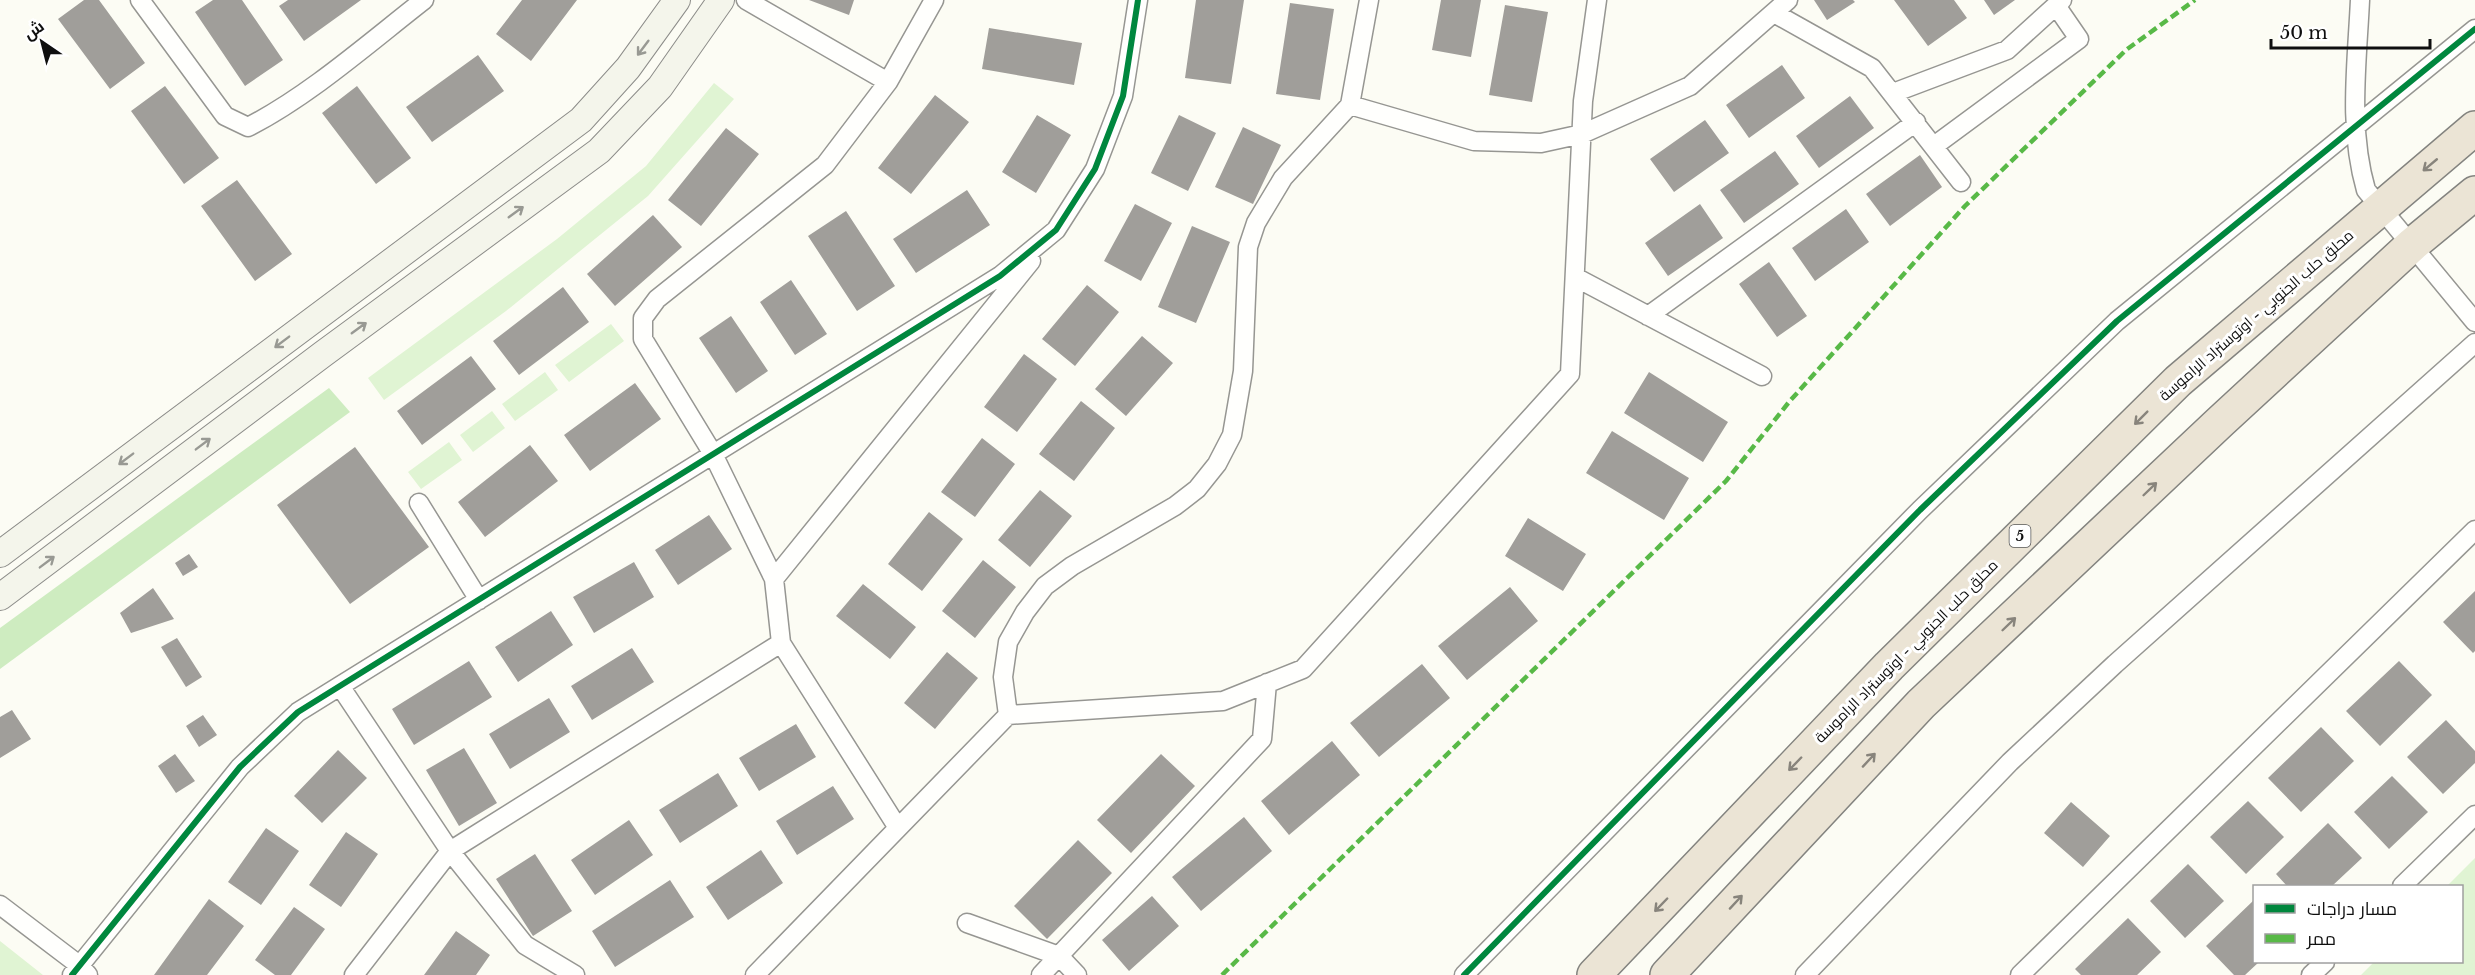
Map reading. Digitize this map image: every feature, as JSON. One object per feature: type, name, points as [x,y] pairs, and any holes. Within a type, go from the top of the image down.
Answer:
[{"type":"highway","name":"محلق حلب الجنوبي - اوتوستراد الراموسة","points":[[1594,975],[1889,666],[2178,381],[2475,128]]},
{"type":"highway","points":[[1667,975],[1921,704],[2220,422],[2413,244],[2475,193]]},
{"type":"street","points":[[140,0],[225,116],[248,127],[268,117],[354,55],[424,0]]},
{"type":"street","points":[[0,554],[581,120],[628,68],[677,0]]},
{"type":"street","points":[[0,597],[599,152],[660,87],[721,0]]},
{"type":"street","points":[[746,0],[888,82]]},
{"type":"street","points":[[898,828],[781,643],[774,579],[713,454],[643,339],[644,318],[657,299],[825,165],[888,82],[934,0]]},
{"type":"street","points":[[774,579],[1056,230],[1095,169],[1123,96],[1138,0]]},
{"type":"street","points":[[1008,715],[1004,677],[1008,642],[1024,612],[1046,586],[1072,566],[1175,506],[1197,489],[1217,464],[1232,435],[1243,371],[1248,247],[1256,223],[1283,178],[1350,105],[1369,0]]},
{"type":"street","points":[[755,975],[1008,715],[1223,701],[1303,669],[1570,374],[1583,101],[1597,0]]},
{"type":"street","points":[[1350,105],[1473,141],[1541,143],[1582,134],[1690,87],[1788,0]]},
{"type":"street","points":[[2360,0],[2354,126],[2360,168],[2366,190],[2379,208],[2413,244],[2475,322]]},
{"type":"street","points":[[1893,93],[2007,50],[2060,4],[2079,39],[1934,146]]},
{"type":"street","points":[[1774,13],[1872,68],[1961,182]]},
{"type":"street","points":[[1464,975],[1920,510],[2100,337],[2475,28]]},
{"type":"street","points":[[1648,316],[1916,122]]},
{"type":"street","points":[[0,905],[80,972],[240,767],[298,712],[1000,276],[1056,230]]},
{"type":"street","points":[[418,240],[440,268]]},
{"type":"street","points":[[1575,277],[1762,376]]},
{"type":"street","points":[[1805,975],[2018,755],[2115,664],[2475,343]]},
{"type":"street","points":[[419,503],[479,600]]},
{"type":"street","points":[[2020,975],[2475,530]]},
{"type":"street","points":[[354,975],[450,851],[781,643]]},
{"type":"street","points":[[1041,975],[1262,739],[1267,683]]},
{"type":"street","points":[[340,686],[450,851],[525,945],[575,975]]},
{"type":"street","points":[[2403,885],[2475,815]]},
{"type":"street","points":[[967,922],[1059,956],[1077,975]]},
{"type":"street","points":[[2311,975],[2324,963]]},
{"type":"green space","points":[[714,83],[734,99],[648,196],[506,311],[384,400],[368,378],[557,239],[646,166]]},
{"type":"green space","points":[[611,324],[624,341],[569,382],[555,365]]},
{"type":"green space","points":[[545,372],[558,390],[515,421],[502,404]]},
{"type":"green space","points":[[329,388],[350,412],[0,669],[0,628]]},
{"type":"green space","points":[[492,411],[505,428],[473,452],[460,435]]},
{"type":"green space","points":[[449,442],[462,460],[421,489],[408,472]]},
{"type":"green space","points":[[2475,858],[2475,975],[2361,975],[2373,963],[2463,963],[2463,885],[2448,885]]},
{"type":"green space","points":[[0,941],[43,975],[0,975]]},
{"type":"building","points":[[84,0],[99,0],[145,63],[110,89],[58,19]]},
{"type":"building","points":[[213,0],[242,0],[283,60],[245,86],[195,12]]},
{"type":"building","points":[[288,0],[361,0],[304,41],[279,6]]},
{"type":"building","points":[[522,0],[577,0],[531,61],[496,34]]},
{"type":"building","points":[[809,0],[854,0],[849,15]]},
{"type":"building","points":[[1196,0],[1244,0],[1231,84],[1185,78]]},
{"type":"building","points":[[1441,0],[1481,0],[1471,57],[1432,50]]},
{"type":"building","points":[[1814,0],[1853,0],[1855,2],[1827,20]]},
{"type":"building","points":[[1894,0],[1954,0],[1967,18],[1928,46]]},
{"type":"building","points":[[1984,0],[2015,0],[1994,15]]},
{"type":"building","points":[[1290,3],[1334,9],[1320,100],[1276,94]]},
{"type":"building","points":[[1505,5],[1548,12],[1532,102],[1489,95]]},
{"type":"building","points":[[989,28],[1082,43],[1074,85],[982,69]]},
{"type":"building","points":[[478,55],[504,91],[432,142],[406,107]]},
{"type":"building","points":[[1782,65],[1805,98],[1749,138],[1726,105]]},
{"type":"building","points":[[165,86],[219,158],[184,184],[131,111]]},
{"type":"building","points":[[357,86],[411,158],[376,184],[322,113]]},
{"type":"building","points":[[935,95],[969,122],[911,194],[878,168]]},
{"type":"building","points":[[1850,96],[1874,128],[1819,168],[1796,136]]},
{"type":"building","points":[[1037,115],[1071,135],[1036,193],[1002,172]]},
{"type":"building","points":[[1179,115],[1216,133],[1188,191],[1151,173]]},
{"type":"building","points":[[1705,120],[1729,153],[1674,192],[1650,159]]},
{"type":"building","points":[[1243,127],[1281,145],[1253,204],[1215,187]]},
{"type":"building","points":[[726,128],[759,154],[701,226],[668,200]]},
{"type":"building","points":[[1775,151],[1799,184],[1744,223],[1720,190]]},
{"type":"building","points":[[1920,155],[1942,187],[1890,226],[1866,194]]},
{"type":"building","points":[[237,180],[292,254],[255,281],[201,206]]},
{"type":"building","points":[[967,190],[990,225],[916,273],[893,239]]},
{"type":"building","points":[[1135,204],[1172,223],[1141,281],[1104,261]]},
{"type":"building","points":[[1700,204],[1723,238],[1668,276],[1645,243]]},
{"type":"building","points":[[1846,209],[1869,242],[1815,281],[1792,248]]},
{"type":"building","points":[[846,211],[895,286],[857,311],[808,236]]},
{"type":"building","points":[[653,215],[682,247],[615,306],[587,274]]},
{"type":"building","points":[[1192,226],[1230,242],[1196,323],[1158,307]]},
{"type":"building","points":[[1769,262],[1807,316],[1777,337],[1739,284]]},
{"type":"building","points":[[791,280],[827,334],[795,355],[760,302]]},
{"type":"building","points":[[1087,285],[1119,312],[1075,366],[1042,339]]},
{"type":"building","points":[[563,287],[589,322],[519,375],[493,341]]},
{"type":"building","points":[[731,316],[768,371],[736,393],[699,338]]},
{"type":"building","points":[[1142,336],[1173,363],[1126,416],[1095,389]]},
{"type":"building","points":[[1024,354],[1057,379],[1017,432],[984,407]]},
{"type":"building","points":[[471,356],[496,389],[422,445],[397,411]]},
{"type":"building","points":[[1649,372],[1728,422],[1703,462],[1624,413]]},
{"type":"building","points":[[635,383],[661,419],[590,471],[564,435]]},
{"type":"building","points":[[1081,401],[1115,428],[1074,481],[1039,454]]},
{"type":"building","points":[[1612,431],[1689,478],[1664,520],[1586,473]]},
{"type":"building","points":[[982,438],[1015,464],[975,517],[941,492]]},
{"type":"building","points":[[530,445],[558,481],[485,537],[458,502]]},
{"type":"building","points":[[355,447],[429,547],[350,604],[277,505]]},
{"type":"building","points":[[1040,490],[1072,516],[1030,567],[998,540]]},
{"type":"building","points":[[929,512],[963,539],[922,591],[888,564]]},
{"type":"building","points":[[709,515],[732,549],[678,585],[655,550]]},
{"type":"building","points":[[1528,518],[1586,554],[1563,591],[1505,556]]},
{"type":"building","points":[[189,554],[198,567],[183,576],[175,563]]},
{"type":"building","points":[[983,560],[1016,587],[975,638],[942,611]]},
{"type":"building","points":[[634,562],[654,597],[594,633],[573,597]]},
{"type":"building","points":[[863,584],[916,627],[890,659],[836,616]]},
{"type":"building","points":[[1510,587],[1538,621],[1467,680],[1438,646]]},
{"type":"building","points":[[153,588],[174,619],[131,633],[120,613]]},
{"type":"building","points":[[2475,591],[2475,651],[2473,653],[2443,622]]},
{"type":"building","points":[[551,611],[573,645],[518,682],[495,647]]},
{"type":"building","points":[[177,638],[202,677],[186,687],[161,647]]},
{"type":"building","points":[[632,648],[654,682],[592,720],[571,686]]},
{"type":"building","points":[[947,652],[978,678],[935,729],[904,703]]},
{"type":"building","points":[[469,661],[492,697],[414,745],[392,709]]},
{"type":"building","points":[[2399,661],[2432,695],[2380,746],[2346,711]]},
{"type":"building","points":[[1422,664],[1450,698],[1379,757],[1350,723]]},
{"type":"building","points":[[549,698],[570,732],[510,769],[489,734]]},
{"type":"building","points":[[12,710],[31,739],[0,758],[0,717]]},
{"type":"building","points":[[203,715],[217,735],[199,747],[186,726]]},
{"type":"building","points":[[2446,720],[2475,751],[2475,763],[2443,794],[2407,757]]},
{"type":"building","points":[[796,724],[816,757],[759,791],[739,758]]},
{"type":"building","points":[[2321,727],[2354,761],[2301,812],[2268,778]]},
{"type":"building","points":[[1332,741],[1360,775],[1289,835],[1261,801]]},
{"type":"building","points":[[464,748],[497,803],[459,826],[426,770]]},
{"type":"building","points":[[338,750],[367,778],[322,823],[294,796]]},
{"type":"building","points":[[175,754],[195,781],[176,793],[158,766]]},
{"type":"building","points":[[1161,754],[1195,786],[1131,853],[1097,820]]},
{"type":"building","points":[[718,773],[738,806],[680,843],[659,810]]},
{"type":"building","points":[[2392,776],[2428,812],[2389,849],[2354,812]]},
{"type":"building","points":[[833,786],[854,819],[797,855],[776,821]]},
{"type":"building","points":[[2248,801],[2284,837],[2246,874],[2210,837]]},
{"type":"building","points":[[2071,802],[2110,836],[2083,867],[2044,833]]},
{"type":"building","points":[[1244,817],[1272,851],[1201,911],[1172,877]]},
{"type":"building","points":[[629,820],[653,855],[595,895],[571,860]]},
{"type":"building","points":[[2328,823],[2362,858],[2333,885],[2286,885],[2276,874]]},
{"type":"building","points":[[266,828],[299,851],[261,905],[228,882]]},
{"type":"building","points":[[346,832],[378,854],[341,907],[309,885]]},
{"type":"building","points":[[1078,840],[1112,873],[1047,939],[1014,906]]},
{"type":"building","points":[[761,850],[783,883],[728,920],[706,887]]},
{"type":"building","points":[[535,854],[572,911],[533,936],[496,879]]},
{"type":"building","points":[[2188,864],[2224,901],[2185,938],[2150,901]]},
{"type":"building","points":[[670,880],[694,917],[615,967],[592,931]]},
{"type":"building","points":[[1152,896],[1179,926],[1129,971],[1102,940]]},
{"type":"building","points":[[209,899],[244,926],[207,975],[154,975]]},
{"type":"building","points":[[2253,901],[2253,963],[2258,963],[2245,975],[2234,975],[2206,946]]},
{"type":"building","points":[[294,907],[325,929],[291,975],[275,975],[255,960]]},
{"type":"building","points":[[2128,918],[2161,952],[2137,975],[2081,975],[2075,969]]},
{"type":"building","points":[[456,931],[490,955],[476,975],[424,975]]},
{"type":"marked path","points":[[1222,975],[1726,481],[1789,402],[1965,206],[2126,50],[2195,0]]},
{"type":"cycle path","points":[[72,975],[240,767],[298,712],[1000,276],[1056,230],[1095,169],[1123,96],[1138,0]]},
{"type":"cycle path","points":[[1464,975],[1920,510],[2117,321],[2475,29]]}]
